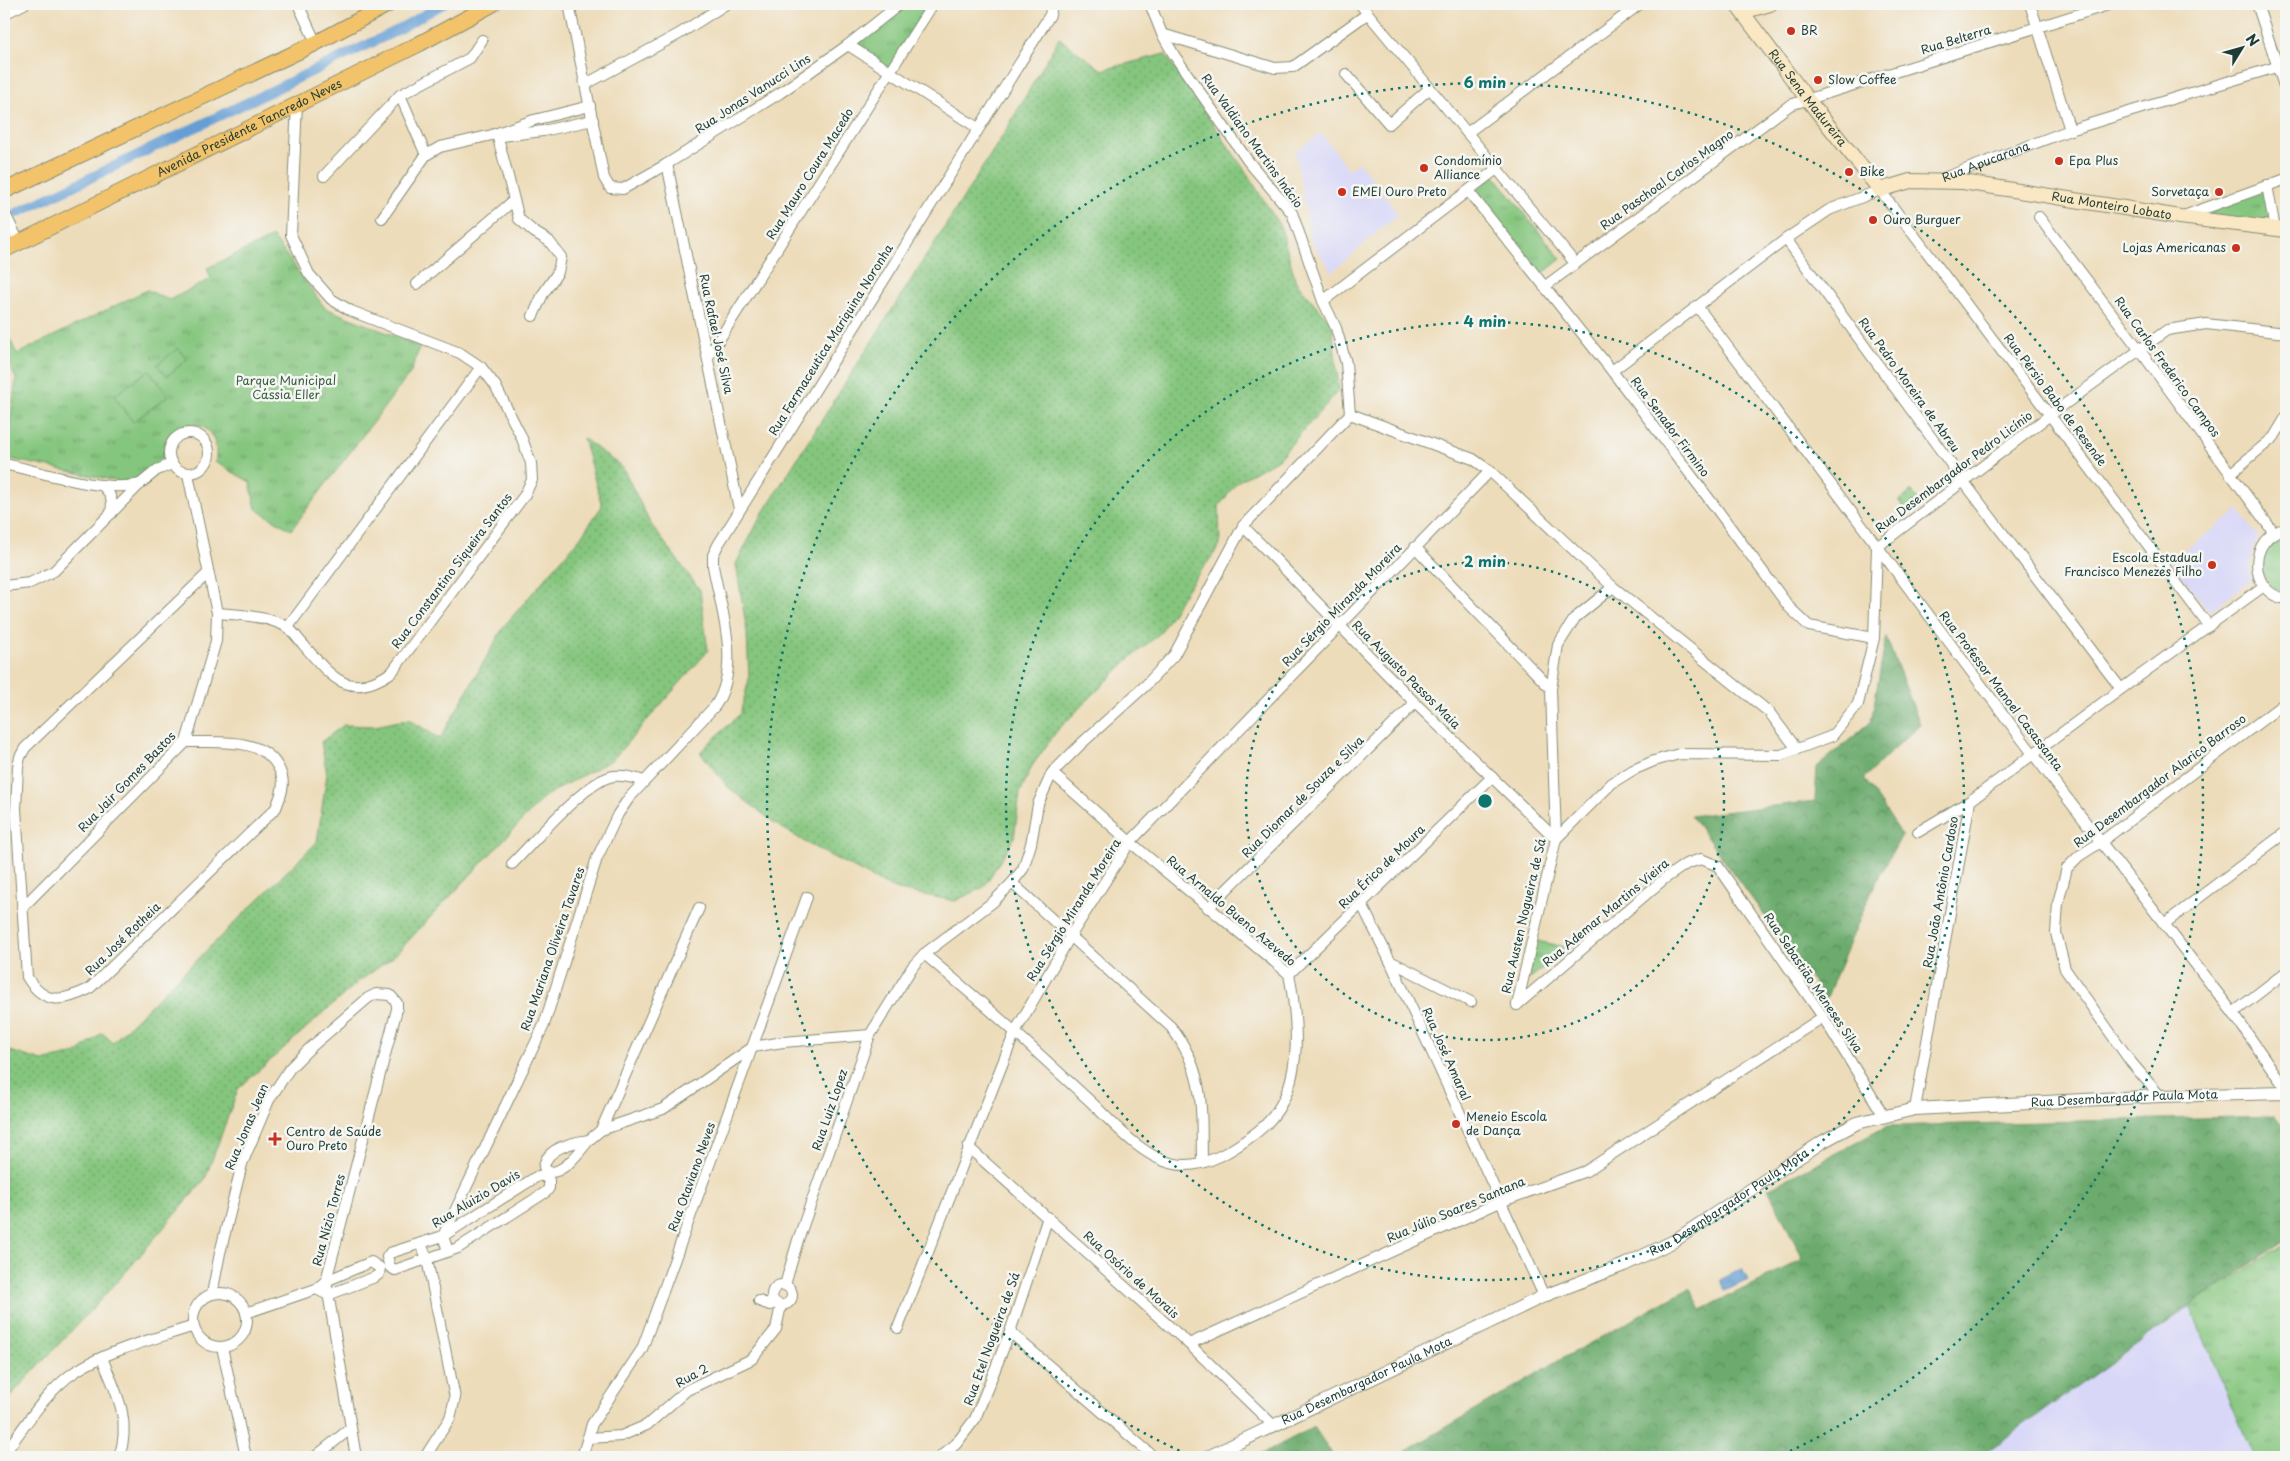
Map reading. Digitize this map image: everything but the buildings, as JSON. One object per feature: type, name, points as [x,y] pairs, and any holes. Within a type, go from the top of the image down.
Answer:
[{"type":"main road","points":[[4,192],[316,43],[389,4]]},
{"type":"main road","name":"Avenida Presidente Tancredo Neves","points":[[4,250],[419,44],[493,4]]},
{"type":"main road","points":[[1739,8],[1770,4]]},
{"type":"main road","name":"Rua Sena Madureira","points":[[1739,8],[1808,100],[1880,190]]},
{"type":"main road","name":"Rua Apucarana","points":[[1880,190],[1910,181],[1936,181]]},
{"type":"main road","name":"Rua Monteiro Lobato","points":[[1936,181],[2009,189],[2180,217],[2281,229]]},
{"type":"street","points":[[4,14],[24,4]]},
{"type":"street","points":[[298,4],[316,43]]},
{"type":"street","points":[[495,135],[542,131],[593,120],[569,4]]},
{"type":"street","points":[[586,84],[679,34],[726,4]]},
{"type":"street","name":"Rua Jonas Vanucci Lins","points":[[593,120],[604,178],[610,188],[622,189],[667,164],[780,93],[848,45],[900,4]]},
{"type":"street","name":"Rua Mauro Coura Macedo","points":[[708,357],[932,4]]},
{"type":"street","name":"Rua Valdiano Martins Inácio","points":[[1150,4],[1162,34],[1174,55],[1248,161],[1292,213],[1323,301],[1336,328],[1346,364],[1350,414]]},
{"type":"street","points":[[1360,4],[1575,263]]},
{"type":"street","points":[[1467,133],[1640,4]]},
{"type":"street","points":[[2030,4],[2070,130]]},
{"type":"street","name":"Rua Belterra","points":[[1808,100],[2111,4]]},
{"type":"street","points":[[2256,4],[2282,65],[2286,92]]},
{"type":"street","name":"Rua Farmaceutica Mariquina Noronha","points":[[715,706],[724,691],[729,670],[729,654],[713,566],[713,555],[739,509],[1050,15],[1052,5]]},
{"type":"street","points":[[1162,34],[1275,68],[1292,67],[1367,14]]},
{"type":"street","points":[[324,176],[400,95],[470,58],[482,40]]},
{"type":"street","points":[[848,45],[890,70],[978,128]]},
{"type":"street","name":"Rua Apucarana","points":[[1936,181],[2070,130],[2282,65]]},
{"type":"street","points":[[1346,74],[1389,124],[1430,88]]},
{"type":"street","points":[[400,95],[426,155]]},
{"type":"street","name":"Rua Paschoal Carlos Magno","points":[[1544,287],[1790,105],[1808,100]]},
{"type":"street","name":"Rua Constantino Siqueira Santos","points":[[217,613],[235,614],[265,620],[288,628],[332,677],[346,684],[359,685],[381,679],[392,672],[524,496],[532,480],[530,463],[521,436],[495,385],[481,367],[460,353],[350,310],[331,299],[309,274],[291,235],[297,103]]},
{"type":"street","points":[[382,218],[426,155],[440,148],[495,135],[534,120],[590,106]]},
{"type":"street","points":[[495,135],[519,219],[534,232],[549,241],[561,257],[558,272],[543,294],[533,316]]},
{"type":"street","name":"Rua Rafael José Silva","points":[[667,164],[739,509]]},
{"type":"street","points":[[1323,301],[1498,168]]},
{"type":"street","points":[[2180,217],[2286,179]]},
{"type":"street","points":[[2267,185],[2281,229]]},
{"type":"street","name":"Rua Apucarana","points":[[1612,371],[1786,239],[1829,210],[1880,190]]},
{"type":"street","name":"Rua Pérsio Babo de Resende","points":[[1880,190],[2209,626]]},
{"type":"street","name":"Rua Senador Firmino","points":[[1468,192],[1612,371],[1789,607],[1810,626],[1874,638]]},
{"type":"street","points":[[417,284],[513,201]]},
{"type":"street","points":[[4,212],[19,242]]},
{"type":"street","name":"Rua Carlos Frederico Campos","points":[[2039,217],[2274,533]]},
{"type":"street","name":"Rua Pedro Moreira de Abreu","points":[[1786,239],[1964,482],[2121,689]]},
{"type":"street","name":"Rua Professor Manoel Casassanta","points":[[1698,306],[1876,547],[2233,1013],[2286,1091]]},
{"type":"street","name":"Rua Desembargador Pedro Licínio","points":[[1556,839],[1612,784],[1633,770],[1654,760],[1679,754],[1781,755],[1832,736],[1858,704],[1874,638],[1876,547],[1964,482],[2050,414],[2167,330],[2206,324],[2286,332]]},
{"type":"street","points":[[288,628],[481,367]]},
{"type":"street","points":[[1052,773],[1146,685],[1174,655],[1243,526],[1350,414],[1473,459],[1490,471],[1613,587],[1769,712],[1797,750]]},
{"type":"street","points":[[2230,474],[2274,437],[2286,417]]},
{"type":"street","points":[[187,432],[195,433],[208,444],[210,452],[204,468],[188,474],[179,471],[172,464],[168,457],[169,448],[172,440],[179,435],[187,432]]},
{"type":"street","points":[[4,464],[102,485],[130,486],[140,484]]},
{"type":"street","points":[[4,586],[30,583],[54,571],[140,484],[158,470],[172,464]]},
{"type":"street","name":"Rua Sérgio Miranda Moreira","points":[[898,1328],[1015,1032],[1071,935],[1130,842],[1490,471]]},
{"type":"street","name":"Rua Jair Gomes Bastos","points":[[22,908],[186,742],[216,642],[217,613],[207,574],[188,474]]},
{"type":"street","points":[[102,485],[110,493],[113,501],[111,514]]},
{"type":"street","name":"Rua Augusto Passos Maia","points":[[1243,526],[1415,703],[1556,839]]},
{"type":"street","points":[[2286,528],[2274,533],[2264,541],[2258,551],[2256,563],[2258,576],[2264,586],[2272,594],[2286,599]]},
{"type":"street","points":[[1415,547],[1551,689]]},
{"type":"street","name":"Rua José Rotheia","points":[[186,742],[239,744],[260,748],[269,754],[282,773],[283,789],[276,808],[89,989],[71,997],[57,1000],[43,996],[34,989],[27,977],[16,809],[20,757],[26,748],[207,574]]},
{"type":"street","name":"Rua João Antônio Cardoso","points":[[1915,1109],[1970,801],[2264,586]]},
{"type":"street","name":"Rua Austen Nogueira de Sá","points":[[1517,1005],[1556,839],[1551,689],[1558,645],[1575,618],[1613,587]]},
{"type":"street","name":"Rua Desembargador Alarico Barroso","points":[[2160,1096],[2126,1055],[2065,969],[2056,933],[2058,903],[2067,868],[2079,856],[2102,842],[2286,702]]},
{"type":"street","name":"Rua Diomar de Souza e Silva","points":[[1208,908],[1415,703]]},
{"type":"street","name":"Rua Mariana Oliveira Tavares","points":[[443,1236],[544,1025],[597,858],[618,814],[644,781],[715,706]]},
{"type":"street","name":"Rua Arnaldo Bueno Azevedo","points":[[924,954],[1015,1032],[1123,1133],[1149,1153],[1174,1164],[1189,1165],[1202,1163],[1248,1139],[1263,1128],[1284,1101],[1294,1064],[1297,1033],[1289,974],[1130,842],[1052,773]]},
{"type":"street","name":"Rua Luiz Lopez","points":[[785,1285],[798,1240],[870,1035],[913,966],[924,954],[993,902],[1023,869],[1031,844],[1038,804],[1052,773]]},
{"type":"street","points":[[512,864],[582,793],[596,782],[613,776],[629,776],[644,781]]},
{"type":"street","name":"Rua Érico de Moura","points":[[1289,974],[1492,777]]},
{"type":"street","points":[[1918,832],[1970,801]]},
{"type":"street","points":[[2164,924],[2286,832]]},
{"type":"street","name":"Rua Ademar Martins Vieira","points":[[1517,1005],[1664,879],[1686,864],[1701,859],[1718,866]]},
{"type":"street","name":"Rua Sebastião Meneses Silva","points":[[1718,866],[1823,1017],[1884,1116]]},
{"type":"street","points":[[1012,883],[1171,1027],[1189,1054],[1198,1076],[1202,1163]]},
{"type":"street","name":"Rua Otaviano Neves","points":[[582,1457],[592,1424],[642,1349],[807,897]]},
{"type":"street","name":"Rua José Amaral","points":[[1362,905],[1544,1296]]},
{"type":"street","points":[[601,1130],[699,908]]},
{"type":"street","points":[[1390,962],[1471,1002]]},
{"type":"street","points":[[2233,1013],[2286,972]]},
{"type":"street","name":"Rua Jonas Jean","points":[[212,1294],[242,1164],[269,1100],[280,1082],[310,1048],[368,998],[376,994],[390,995]]},
{"type":"street","name":"Rua Nízio Torres","points":[[356,1457],[326,1281],[397,1010],[397,1003],[390,995]]},
{"type":"street","name":"Rua Júlio Soares Santana","points":[[1189,1344],[1500,1202],[1586,1172],[1823,1017]]},
{"type":"street","points":[[589,1140],[601,1130],[663,1109],[753,1047],[783,1042],[870,1035]]},
{"type":"street","name":"Rua Desembargador Paula Mota","points":[[1208,1457],[1544,1296],[1624,1265],[1674,1241],[1822,1142],[1857,1123],[1915,1109],[2286,1091]]},
{"type":"street","name":"Rua Osório de Morais","points":[[968,1147],[1189,1344],[1273,1425]]},
{"type":"street","name":"Rua Aluizio Davis","points":[[542,1175],[549,1180],[549,1188],[546,1192],[458,1248],[395,1270],[387,1262],[387,1257],[390,1253],[443,1236],[536,1177],[542,1175]]},
{"type":"street","name":"Rua Etel Nogueira de Sá","points":[[940,1457],[956,1444],[975,1419],[1010,1332],[1048,1217]]},
{"type":"street","points":[[443,1236],[448,1251]]},
{"type":"street","points":[[421,1244],[427,1260],[455,1398],[450,1418],[425,1457]]},
{"type":"street","points":[[246,1313],[316,1289],[326,1281],[371,1262],[380,1268],[380,1274],[375,1277],[328,1295],[316,1289]]},
{"type":"street","points":[[758,1301],[770,1305],[788,1304],[792,1298],[792,1292],[785,1285],[779,1285],[772,1292],[772,1298],[779,1304]]},
{"type":"street","points":[[221,1293],[237,1298],[246,1313],[247,1322],[244,1331],[232,1344],[222,1347],[213,1346],[204,1342],[197,1335],[193,1316],[203,1298],[221,1293]]},
{"type":"street","name":"Rua 2","points":[[589,1438],[621,1436],[647,1425],[687,1390],[752,1359],[776,1329],[779,1304]]},
{"type":"street","points":[[4,1454],[42,1404],[75,1372],[102,1358],[194,1326]]},
{"type":"street","points":[[1010,1332],[1154,1457]]},
{"type":"street","points":[[222,1347],[246,1457]]},
{"type":"street","points":[[102,1358],[112,1382],[125,1428],[124,1443],[119,1457]]},
{"type":"street","points":[[315,1457],[351,1428]]},
{"type":"shaded area","name":"EMEI Ouro Preto","points":[[1321,133],[1349,170],[1359,161],[1398,214],[1332,272],[1311,240],[1295,152]]},
{"type":"shaded area","name":"Escola Estadual Francisco Menezes Filho","points":[[2239,510],[2259,537],[2253,548],[2250,570],[2252,579],[2209,612],[2170,561]]},
{"type":"shaded area","points":[[2190,1306],[2254,1457],[1979,1457]]},
{"type":"green space","points":[[900,4],[933,4],[890,70],[848,45]]},
{"type":"green space","points":[[1059,38],[1102,70],[1165,54],[1248,175],[1281,228],[1296,282],[1332,324],[1339,390],[1278,459],[1237,482],[1219,506],[1220,546],[1187,589],[1160,633],[1127,661],[1057,731],[1032,766],[1020,793],[1014,838],[984,887],[955,901],[894,889],[808,844],[776,824],[728,787],[700,752],[740,714],[749,679],[747,632],[736,564],[762,514],[1005,132]]},
{"type":"green space","points":[[1494,175],[1561,259],[1542,274],[1475,191]]},
{"type":"green space","points":[[2267,185],[2275,229],[2180,217]]},
{"type":"green space","name":"Parque Municipal Cássia Eller","points":[[273,237],[325,308],[420,346],[411,372],[291,530],[256,509],[250,482],[215,462],[216,454],[213,438],[203,427],[196,425],[188,425],[174,433],[169,441],[166,455],[160,463],[140,480],[134,482],[127,483],[5,458],[16,379],[4,353],[4,327],[17,354],[147,290],[169,300],[211,279],[207,268]]},
{"type":"green space","points":[[178,348],[187,360],[167,376],[157,365]]},
{"type":"green space","points":[[149,370],[168,396],[133,422],[114,396]]},
{"type":"green space","points":[[583,438],[623,468],[650,523],[700,590],[708,651],[613,759],[545,796],[393,957],[358,982],[238,1089],[205,1179],[119,1280],[15,1391],[4,1408],[4,1049],[42,1061],[76,1054],[102,1033],[113,1042],[317,842],[327,774],[321,742],[344,725],[375,726],[409,719],[440,739],[504,626],[580,538],[602,506]]},
{"type":"green space","points":[[1912,491],[1918,500],[1906,510],[1899,501]]},
{"type":"green space","points":[[2286,533],[2286,593],[2275,588],[2268,581],[2263,573],[2262,563],[2263,554],[2268,545],[2275,538]]},
{"type":"green space","points":[[1886,637],[1920,724],[1864,778],[1902,835],[1872,890],[1826,999],[1691,816],[1815,801],[1817,767],[1871,722]]},
{"type":"green space","points":[[1537,941],[1570,948],[1526,981]]},
{"type":"green space","points":[[2276,1116],[2286,1128],[2286,1240],[2190,1306],[1979,1457],[1396,1457],[1565,1357],[1690,1288],[1701,1310],[1803,1259],[1768,1189],[1887,1126]]},
{"type":"green space","points":[[2286,1244],[2286,1457],[2254,1457],[2190,1306]]},
{"type":"green space","points":[[1314,1427],[1334,1457],[1256,1457]]},
{"type":"water","points":[[1742,1269],[1748,1280],[1725,1291],[1720,1280]]},
{"type":"waterway","points":[[17,213],[392,33],[443,4]]},
{"type":"place","name":"BR","points":[[1791,31]]},
{"type":"place","name":"Slow Coffee","points":[[1818,80]]},
{"type":"place","name":"Epa Plus","points":[[2059,161]]},
{"type":"place","name":"Condomínio Alliance","points":[[1424,168]]},
{"type":"place","name":"Bike","points":[[1849,172]]},
{"type":"place","name":"EMEI Ouro Preto","points":[[1342,192]]},
{"type":"place","name":"Sorvetaça","points":[[2219,192]]},
{"type":"place","name":"Ouro Burguer","points":[[1873,220]]},
{"type":"place","name":"Lojas Americanas","points":[[2236,248]]},
{"type":"place","name":"Escola Estadual Francisco Menezes Filho","points":[[2212,565]]},
{"type":"place","name":"Meneio Escola de Dança","points":[[1456,1124]]},
{"type":"place","name":"Centro de Saúde Ouro Preto","points":[[275,1139]]}]
